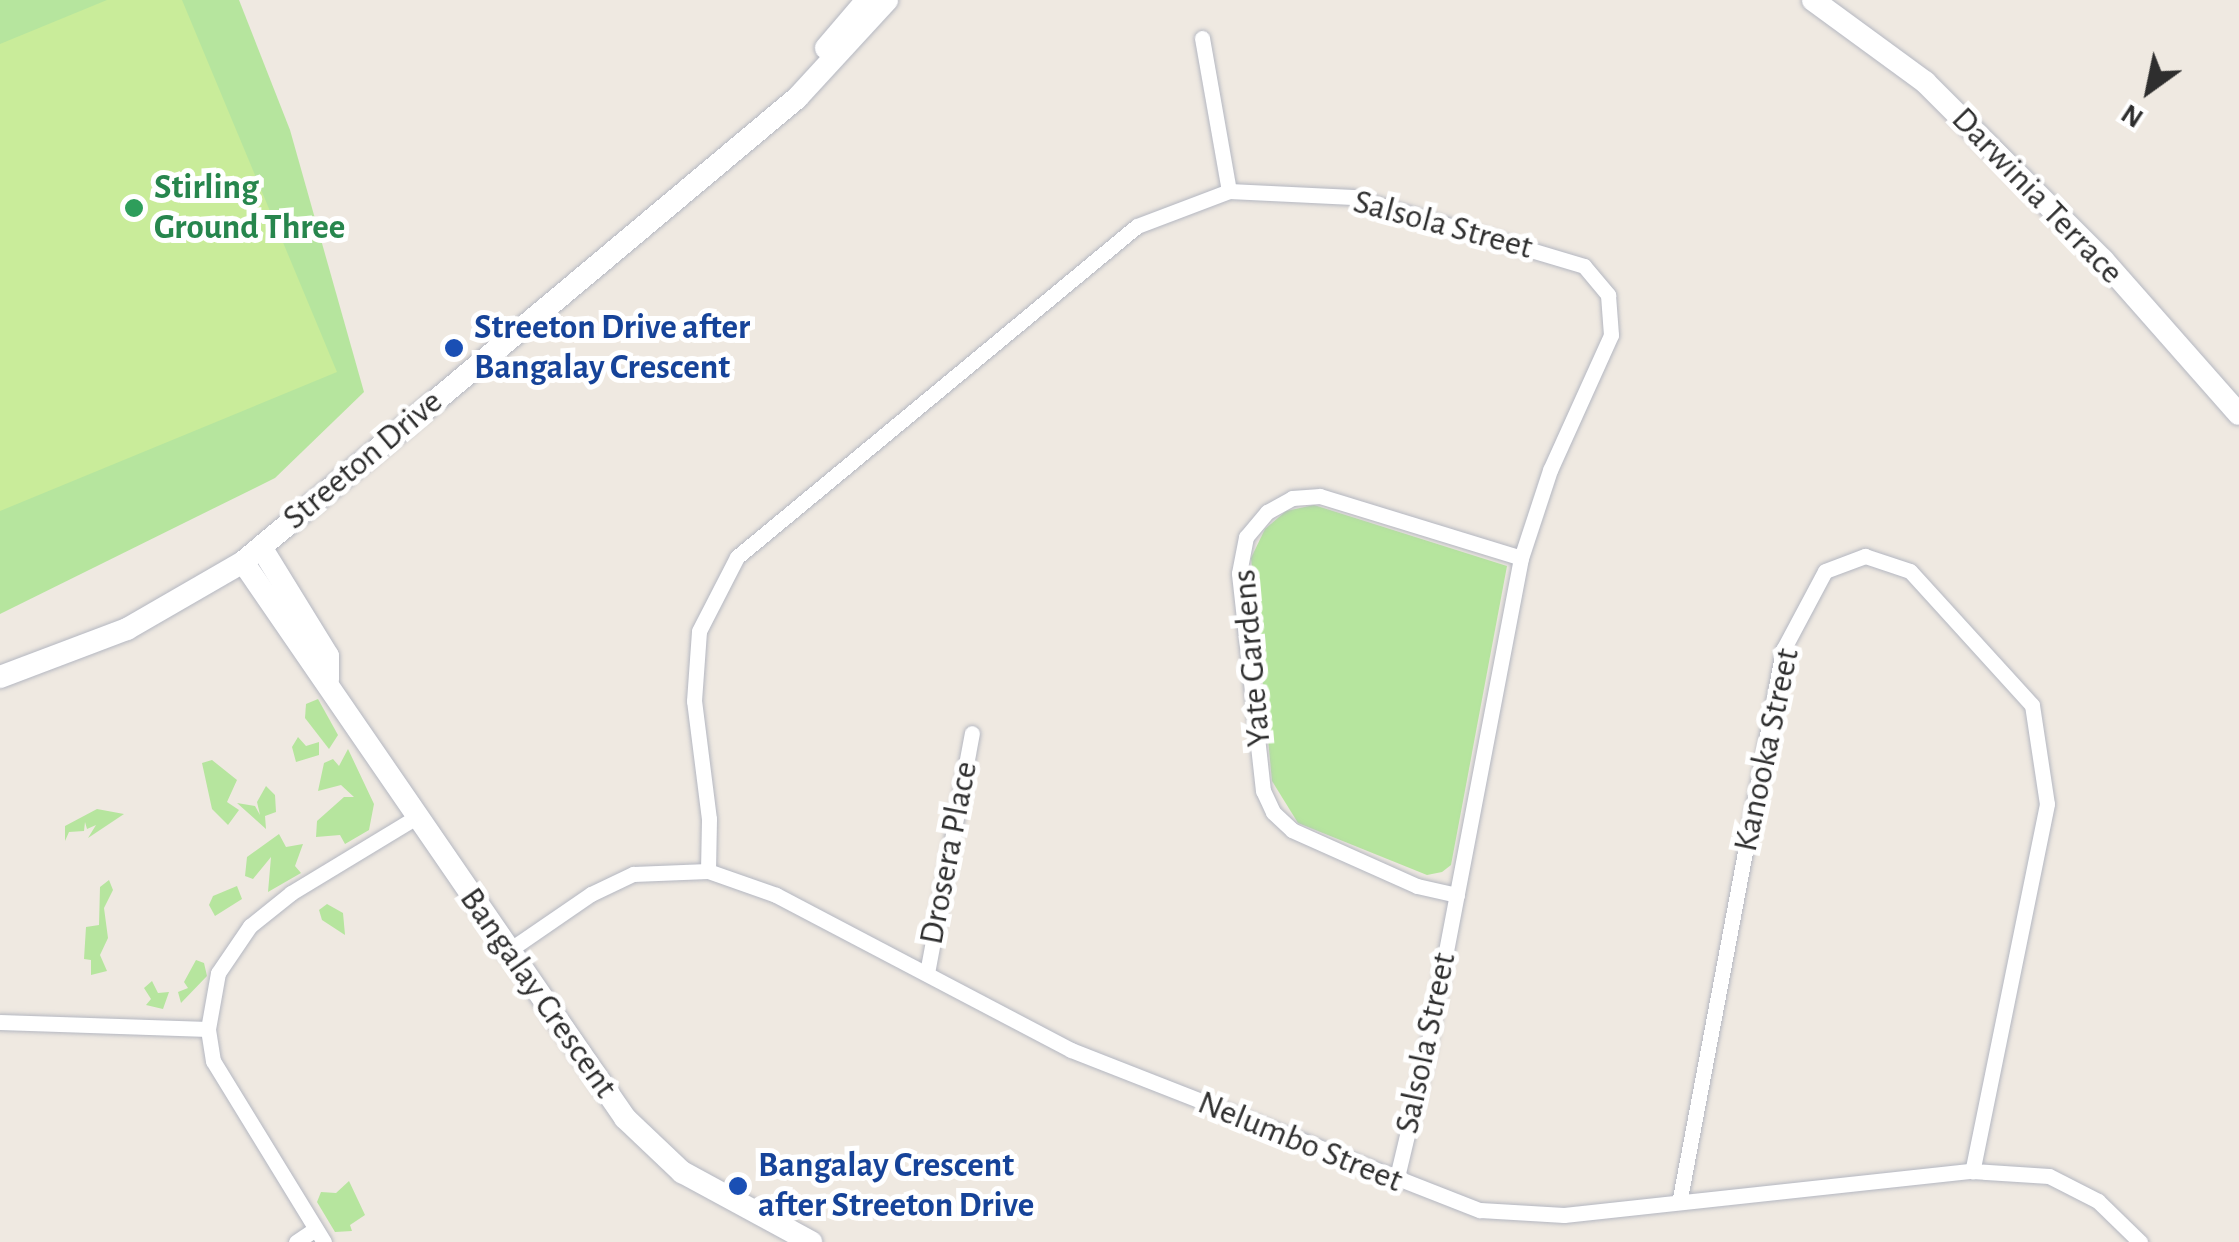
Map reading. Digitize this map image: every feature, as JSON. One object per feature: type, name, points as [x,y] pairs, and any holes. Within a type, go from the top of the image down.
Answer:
[{"type":"main road","name":"Streeton Drive","points":[[0,677],[127,629],[252,555],[780,106],[866,0]]},
{"type":"main road","name":"Streeton Drive","points":[[780,106],[797,98],[887,0]]},
{"type":"main road","name":"Darwinia Terrace","points":[[1813,0],[1925,82],[2103,260],[2239,414]]},
{"type":"main road","name":"Bangalay Crescent","points":[[252,555],[312,668],[328,679],[506,952],[625,1118],[682,1172],[811,1242]]},
{"type":"street","points":[[1202,38],[1229,192]]},
{"type":"street","name":"Salsola Street","points":[[708,871],[694,701],[700,631],[736,557],[1137,226],[1229,192],[1353,197],[1584,266],[1608,295],[1611,335],[1550,470],[1521,558],[1457,895],[1396,1181]]},
{"type":"street","name":"Yate Gardens","points":[[1457,895],[1417,886],[1292,830],[1274,812],[1263,791],[1239,573],[1246,537],[1266,512],[1292,498],[1320,496],[1521,558]]},
{"type":"street","name":"Kanooka Street","points":[[1680,1198],[1783,650],[1826,571],[1864,556],[1910,571],[2032,705],[2046,804],[1972,1170]]},
{"type":"street","name":"Drosera Place","points":[[927,973],[972,733]]},
{"type":"street","points":[[296,1242],[319,1236],[239,1111],[213,1061],[208,1029],[218,973],[250,926],[336,864],[418,816]]},
{"type":"street","name":"Nelumbo Street","points":[[506,952],[591,894],[633,874],[708,871],[776,894],[1071,1050],[1396,1181],[1480,1210],[1564,1215],[1680,1198],[1972,1170],[2049,1176],[2098,1200],[2140,1242]]},
{"type":"street","points":[[0,1022],[208,1029]]},
{"type":"green space","name":"Stirling Ground Three","points":[[0,0],[239,0],[290,130],[364,392],[275,478],[0,614]]},
{"type":"green space","name":"Stirling Ground Three","points":[[107,0],[182,0],[337,372],[0,511],[0,44]]},
{"type":"green space","points":[[1314,505],[1507,566],[1451,865],[1442,872],[1427,875],[1298,823],[1272,781],[1251,558],[1265,529],[1286,511]]},
{"type":"green space","points":[[318,699],[338,735],[329,749],[305,718],[306,704]]},
{"type":"green space","points":[[298,737],[306,746],[319,742],[319,755],[296,762],[292,747]]},
{"type":"green space","points":[[348,749],[374,804],[369,830],[345,844],[340,835],[316,837],[317,821],[344,797],[354,797],[341,785],[318,791],[324,763],[333,759],[339,766]]},
{"type":"green space","points":[[212,760],[237,780],[227,802],[239,810],[228,825],[212,809],[202,763]]},
{"type":"green space","points":[[266,786],[275,795],[276,812],[265,816],[266,829],[237,803],[255,806],[260,815],[257,802]]},
{"type":"green space","points":[[97,809],[124,814],[88,838],[96,825],[87,829],[85,822],[84,831],[69,832],[65,841],[65,826]]},
{"type":"green space","points":[[279,834],[286,847],[303,844],[295,866],[301,873],[268,892],[271,857],[253,879],[245,876],[247,857]]},
{"type":"green space","points":[[109,880],[113,890],[104,908],[108,938],[100,955],[107,971],[91,975],[91,960],[84,959],[86,927],[99,925],[100,887]]},
{"type":"green space","points":[[237,886],[242,899],[215,916],[209,905],[213,896]]},
{"type":"green space","points":[[327,904],[343,913],[345,935],[322,920],[319,910]]},
{"type":"green space","points":[[196,960],[204,963],[207,976],[181,1003],[178,992],[188,988],[184,982]]},
{"type":"green space","points":[[152,981],[158,993],[169,992],[163,1009],[146,1005],[151,999],[144,988]]},
{"type":"green space","points":[[349,1181],[365,1215],[350,1225],[352,1231],[335,1232],[317,1202],[321,1192],[336,1193]]},
{"type":"place","name":"Stirling Ground Three","points":[[134,208]]},
{"type":"place","name":"Streeton Drive after Bangalay Crescent","points":[[454,348]]},
{"type":"place","name":"Bangalay Crescent after Streeton Drive","points":[[738,1186]]}]
